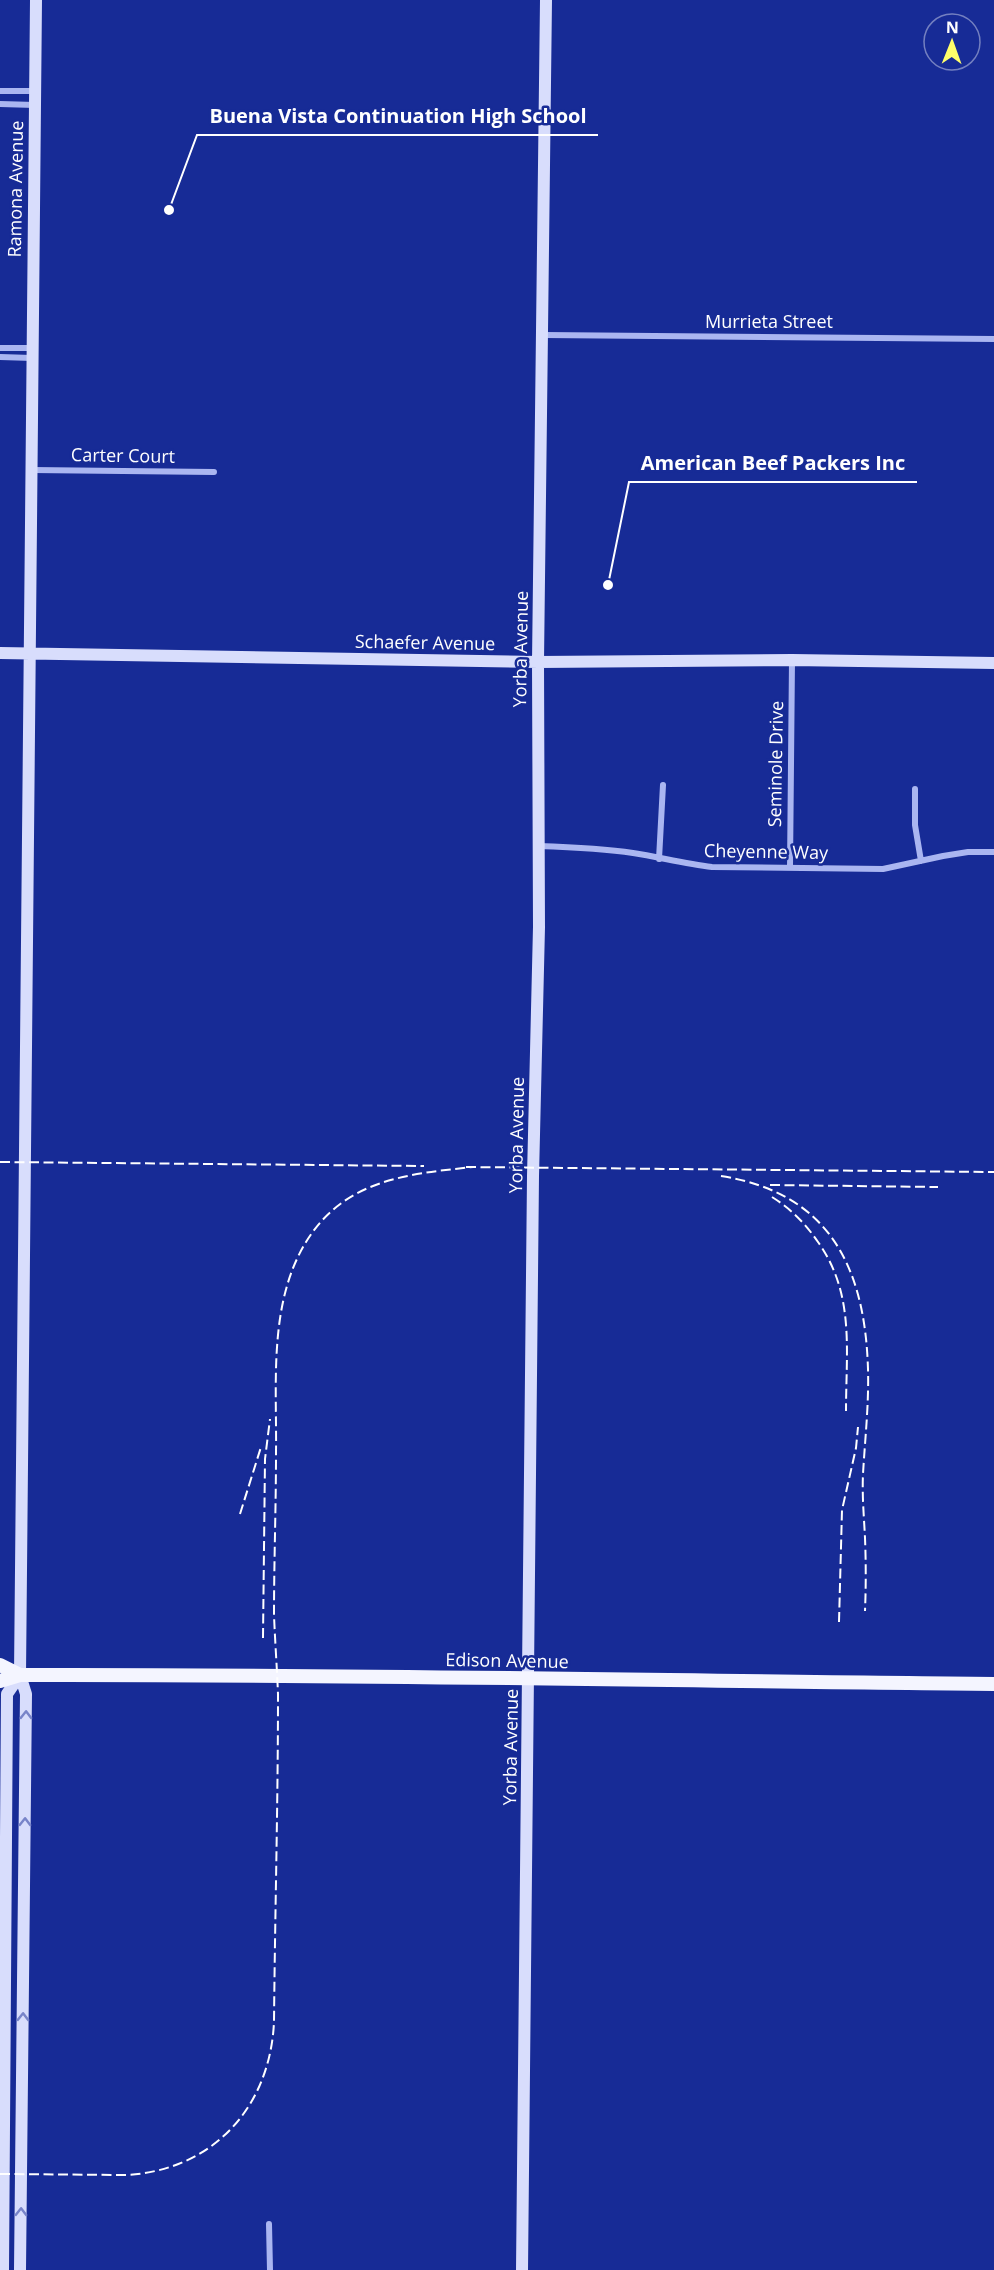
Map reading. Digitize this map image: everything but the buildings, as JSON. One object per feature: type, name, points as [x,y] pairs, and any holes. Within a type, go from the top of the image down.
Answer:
[{"type":"main road","name":"Edison Avenue","points":[[0,1665],[20,1675]]},
{"type":"main road","name":"Edison Avenue","points":[[0,1681],[20,1675],[277,1674],[994,1684]]},
{"type":"street","name":"Ramona Avenue","points":[[20,2270],[26,1694],[20,1675],[36,0]]},
{"type":"street","name":"Yorba Avenue","points":[[522,2270],[530,1679],[533,1186],[539,927],[538,662],[544,335],[546,0]]},
{"type":"street","points":[[0,91],[35,91]]},
{"type":"street","points":[[0,104],[35,105]]},
{"type":"street","name":"Murrieta Street","points":[[544,335],[994,339]]},
{"type":"street","points":[[0,348],[33,353]]},
{"type":"street","points":[[0,357],[33,353]]},
{"type":"street","name":"Carter Court","points":[[32,470],[214,472]]},
{"type":"street","name":"Schaefer Avenue","points":[[0,653],[249,656],[321,660],[538,662],[792,660],[994,663]]},
{"type":"street","name":"Seminole Drive","points":[[790,868],[792,660]]},
{"type":"street","points":[[658,859],[663,784]]},
{"type":"street","points":[[915,789],[915,825],[921,861]]},
{"type":"street","name":"Cheyenne Way","points":[[538,846],[592,847],[712,867],[883,869],[968,852],[994,852]]},
{"type":"street","name":"Ramona Avenue","points":[[3,2270],[7,1694],[20,1675]]},
{"type":"street","points":[[269,2224],[270,2270]]},
{"type":"railway","points":[[0,1162],[424,1166]]},
{"type":"railway","points":[[466,1167],[994,1172]]},
{"type":"railway","points":[[0,2174],[125,2175],[156,2171],[184,2162],[209,2148],[231,2129],[248,2107],[261,2082],[270,2053],[274,2022],[278,1776],[278,1694],[274,1615],[276,1373],[277,1345],[285,1292],[306,1242],[321,1221],[339,1205],[358,1193],[401,1177],[473,1167]]},
{"type":"railway","points":[[721,1176],[758,1185],[789,1199],[814,1218],[834,1241],[849,1268],[859,1298],[868,1369],[863,1482],[866,1556],[865,1611]]},
{"type":"railway","points":[[770,1185],[938,1187]]},
{"type":"railway","points":[[772,1197],[803,1223],[813,1235],[830,1262],[838,1282],[846,1323],[846,1411]]},
{"type":"railway","points":[[263,1638],[265,1459],[270,1419]]},
{"type":"railway","points":[[839,1622],[842,1510],[856,1448],[858,1427]]},
{"type":"railway","points":[[240,1514],[261,1447]]},
{"type":"place","name":"Buena Vista Continuation High School","points":[[169,210]]},
{"type":"place","name":"American Beef Packers Inc","points":[[608,585]]}]
